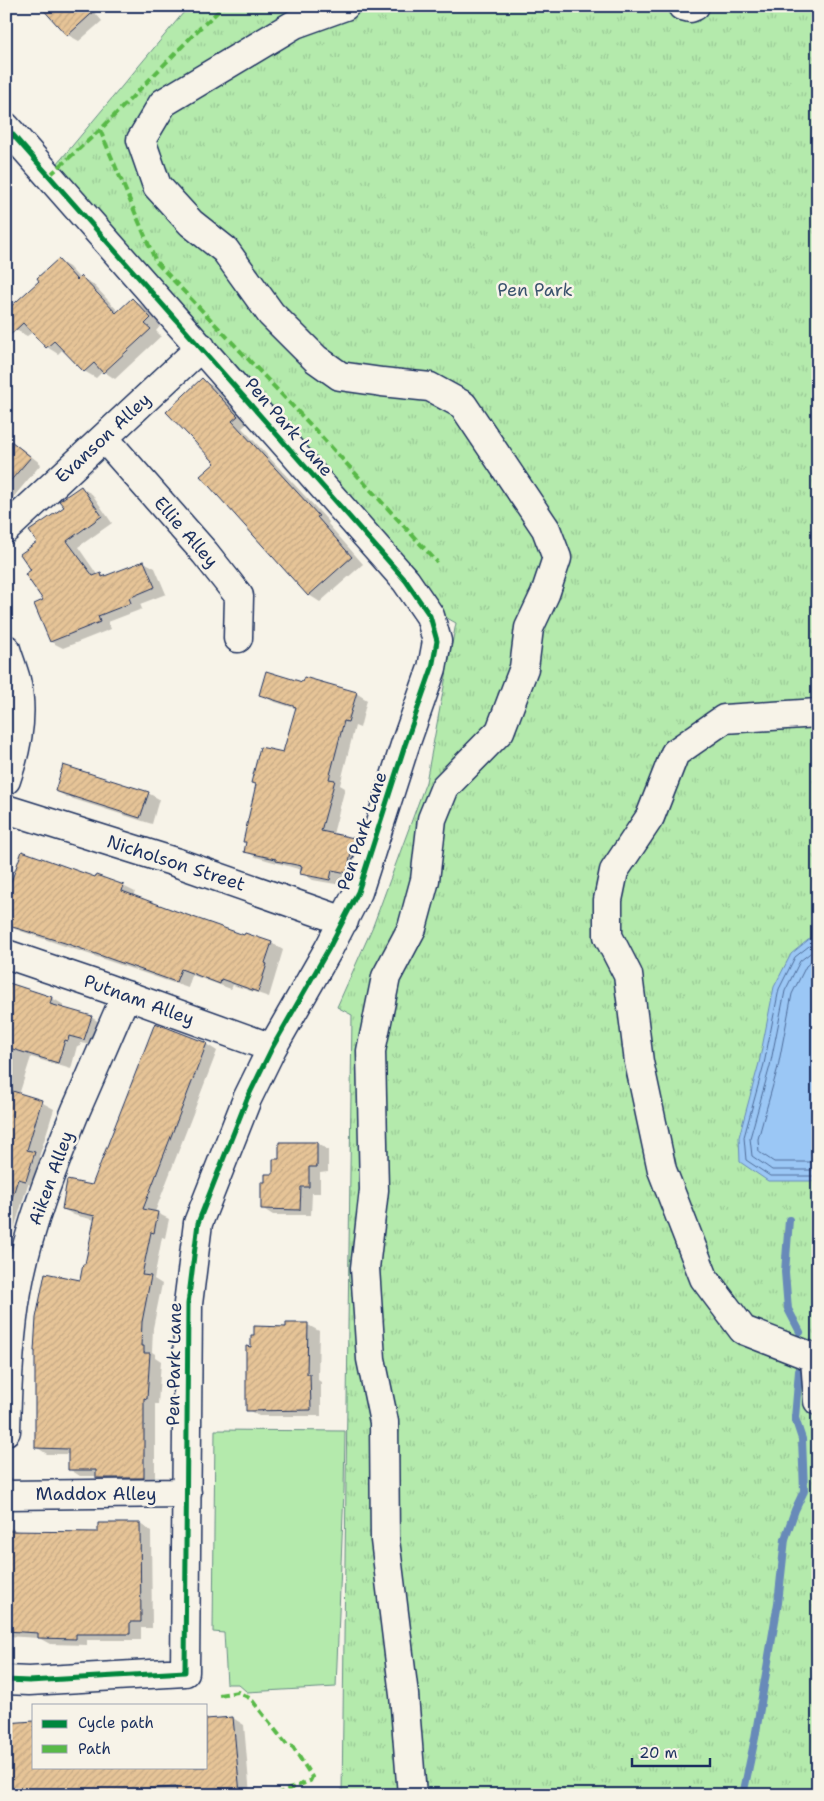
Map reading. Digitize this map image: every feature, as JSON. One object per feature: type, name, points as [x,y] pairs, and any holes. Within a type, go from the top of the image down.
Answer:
[{"type":"street","points":[[345,6],[295,24],[163,103],[141,140],[157,186],[191,223],[225,250],[270,314],[316,359],[340,376],[430,387],[463,405],[546,529],[557,558],[545,594],[529,628],[524,668],[500,731],[445,787],[435,811],[432,819],[426,880],[412,928],[386,977],[371,1051],[374,1190],[365,1268],[371,1359],[384,1422],[385,1540],[404,1695],[412,1795]]},
{"type":"street","points":[[682,6],[690,8],[695,6]]},
{"type":"street","name":"Pen Park Lane","points":[[6,127],[406,581],[430,616],[437,641],[432,668],[358,892],[344,921],[272,1048],[247,1099],[198,1223],[188,1304],[185,1672],[28,1681],[6,1680]]},
{"type":"street","name":"Evanson Alley","points":[[6,529],[200,347]]},
{"type":"street","name":"Ellie Alley","points":[[104,438],[205,553],[239,596],[238,638]]},
{"type":"street","points":[[6,649],[16,681],[20,716],[16,749],[6,780]]},
{"type":"street","points":[[818,713],[724,719],[675,753],[650,817],[614,871],[608,900],[608,936],[628,975],[639,1062],[662,1170],[704,1278],[743,1330],[815,1358],[818,1401]]},
{"type":"street","name":"Nicholson Street","points":[[6,809],[175,862],[344,921]]},
{"type":"street","name":"Putnam Alley","points":[[6,954],[272,1048]]},
{"type":"street","name":"Aiken Alley","points":[[6,1431],[10,1340],[17,1289],[27,1246],[41,1198],[63,1142],[126,995]]},
{"type":"street","name":"Maddox Alley","points":[[6,1495],[187,1493]]},
{"type":"green space","name":"Pen Park","points":[[189,6],[818,6],[818,1795],[342,1795],[352,1015],[337,1007],[373,926],[426,782],[456,623],[447,618],[52,170]]},
{"type":"green space","points":[[215,1430],[345,1431],[336,1687],[247,1692],[238,1684],[227,1684],[224,1633],[213,1632]]},
{"type":"water","points":[[818,932],[818,1181],[768,1181],[740,1162],[739,1137],[759,1063],[774,987],[791,954]]},
{"type":"building","points":[[40,6],[100,6],[67,36]]},
{"type":"building","points":[[58,259],[77,280],[81,276],[116,313],[132,298],[151,318],[145,324],[151,329],[103,373],[94,363],[84,372],[54,341],[46,348],[23,323],[6,339],[6,311],[39,281],[37,278]]},
{"type":"building","points":[[202,378],[238,416],[232,421],[319,516],[317,517],[352,557],[308,596],[200,476],[215,463],[166,412]]},
{"type":"building","points":[[6,437],[31,457],[6,486]]},
{"type":"building","points":[[81,486],[102,516],[67,541],[93,576],[101,573],[102,577],[144,561],[155,587],[129,598],[131,603],[98,616],[100,622],[50,642],[34,604],[43,600],[25,574],[31,570],[20,554],[37,542],[29,531],[64,507],[59,501]]},
{"type":"building","points":[[266,671],[302,682],[304,677],[357,692],[348,722],[344,721],[329,779],[335,780],[321,831],[354,838],[347,873],[332,870],[330,880],[300,874],[302,866],[244,852],[246,842],[243,842],[256,784],[251,783],[260,747],[283,752],[296,707],[259,695]]},
{"type":"building","points":[[63,765],[149,792],[140,818],[55,791]]},
{"type":"building","points":[[22,851],[95,877],[96,875],[124,885],[122,891],[176,911],[244,935],[245,933],[272,942],[258,992],[221,979],[220,984],[181,969],[176,982],[65,943],[6,925],[6,896]]},
{"type":"building","points":[[6,982],[52,997],[50,1004],[92,1016],[84,1040],[69,1036],[68,1041],[65,1040],[58,1063],[6,1047]]},
{"type":"building","points":[[155,1023],[207,1043],[143,1209],[158,1212],[154,1233],[151,1232],[142,1275],[151,1276],[142,1322],[141,1346],[144,1346],[144,1353],[150,1353],[147,1399],[144,1398],[144,1478],[96,1478],[96,1470],[68,1470],[68,1449],[35,1448],[34,1351],[36,1318],[45,1273],[80,1280],[95,1216],[62,1209],[67,1180],[92,1185]]},
{"type":"building","points":[[6,1089],[42,1100],[27,1150],[35,1152],[26,1181],[18,1179],[11,1201],[6,1200]]},
{"type":"building","points":[[279,1142],[317,1142],[317,1167],[309,1167],[309,1187],[301,1187],[300,1210],[261,1209],[261,1182],[265,1182],[265,1174],[273,1174],[273,1159],[279,1159]]},
{"type":"building","points":[[286,1323],[308,1323],[307,1374],[310,1374],[311,1410],[246,1411],[246,1346],[251,1347],[251,1335],[254,1335],[254,1326],[286,1327]]},
{"type":"building","points":[[98,1523],[140,1523],[141,1622],[130,1622],[130,1634],[76,1634],[76,1639],[38,1638],[38,1633],[6,1631],[6,1531],[98,1532]]},
{"type":"building","points":[[233,1717],[240,1794],[177,1795],[176,1787],[118,1791],[118,1795],[6,1795],[6,1723],[32,1721],[32,1768],[208,1768],[208,1719]]},
{"type":"waterway","points":[[789,1220],[785,1272],[788,1309],[800,1332]]},
{"type":"waterway","points":[[743,1795],[755,1738],[778,1603],[785,1539],[804,1491],[802,1439],[795,1418],[799,1371]]},
{"type":"marked path","points":[[50,175],[100,130],[224,6]]},
{"type":"marked path","points":[[100,130],[156,262],[437,562]]},
{"type":"marked path","points":[[219,1695],[238,1692],[251,1699],[287,1745],[293,1747],[312,1777],[310,1781],[274,1795]]},
{"type":"cycle path","points":[[6,127],[406,581],[430,616],[437,641],[432,668],[358,892],[328,950],[272,1048],[247,1099],[198,1223],[188,1304],[185,1672],[29,1681],[6,1680]]}]
